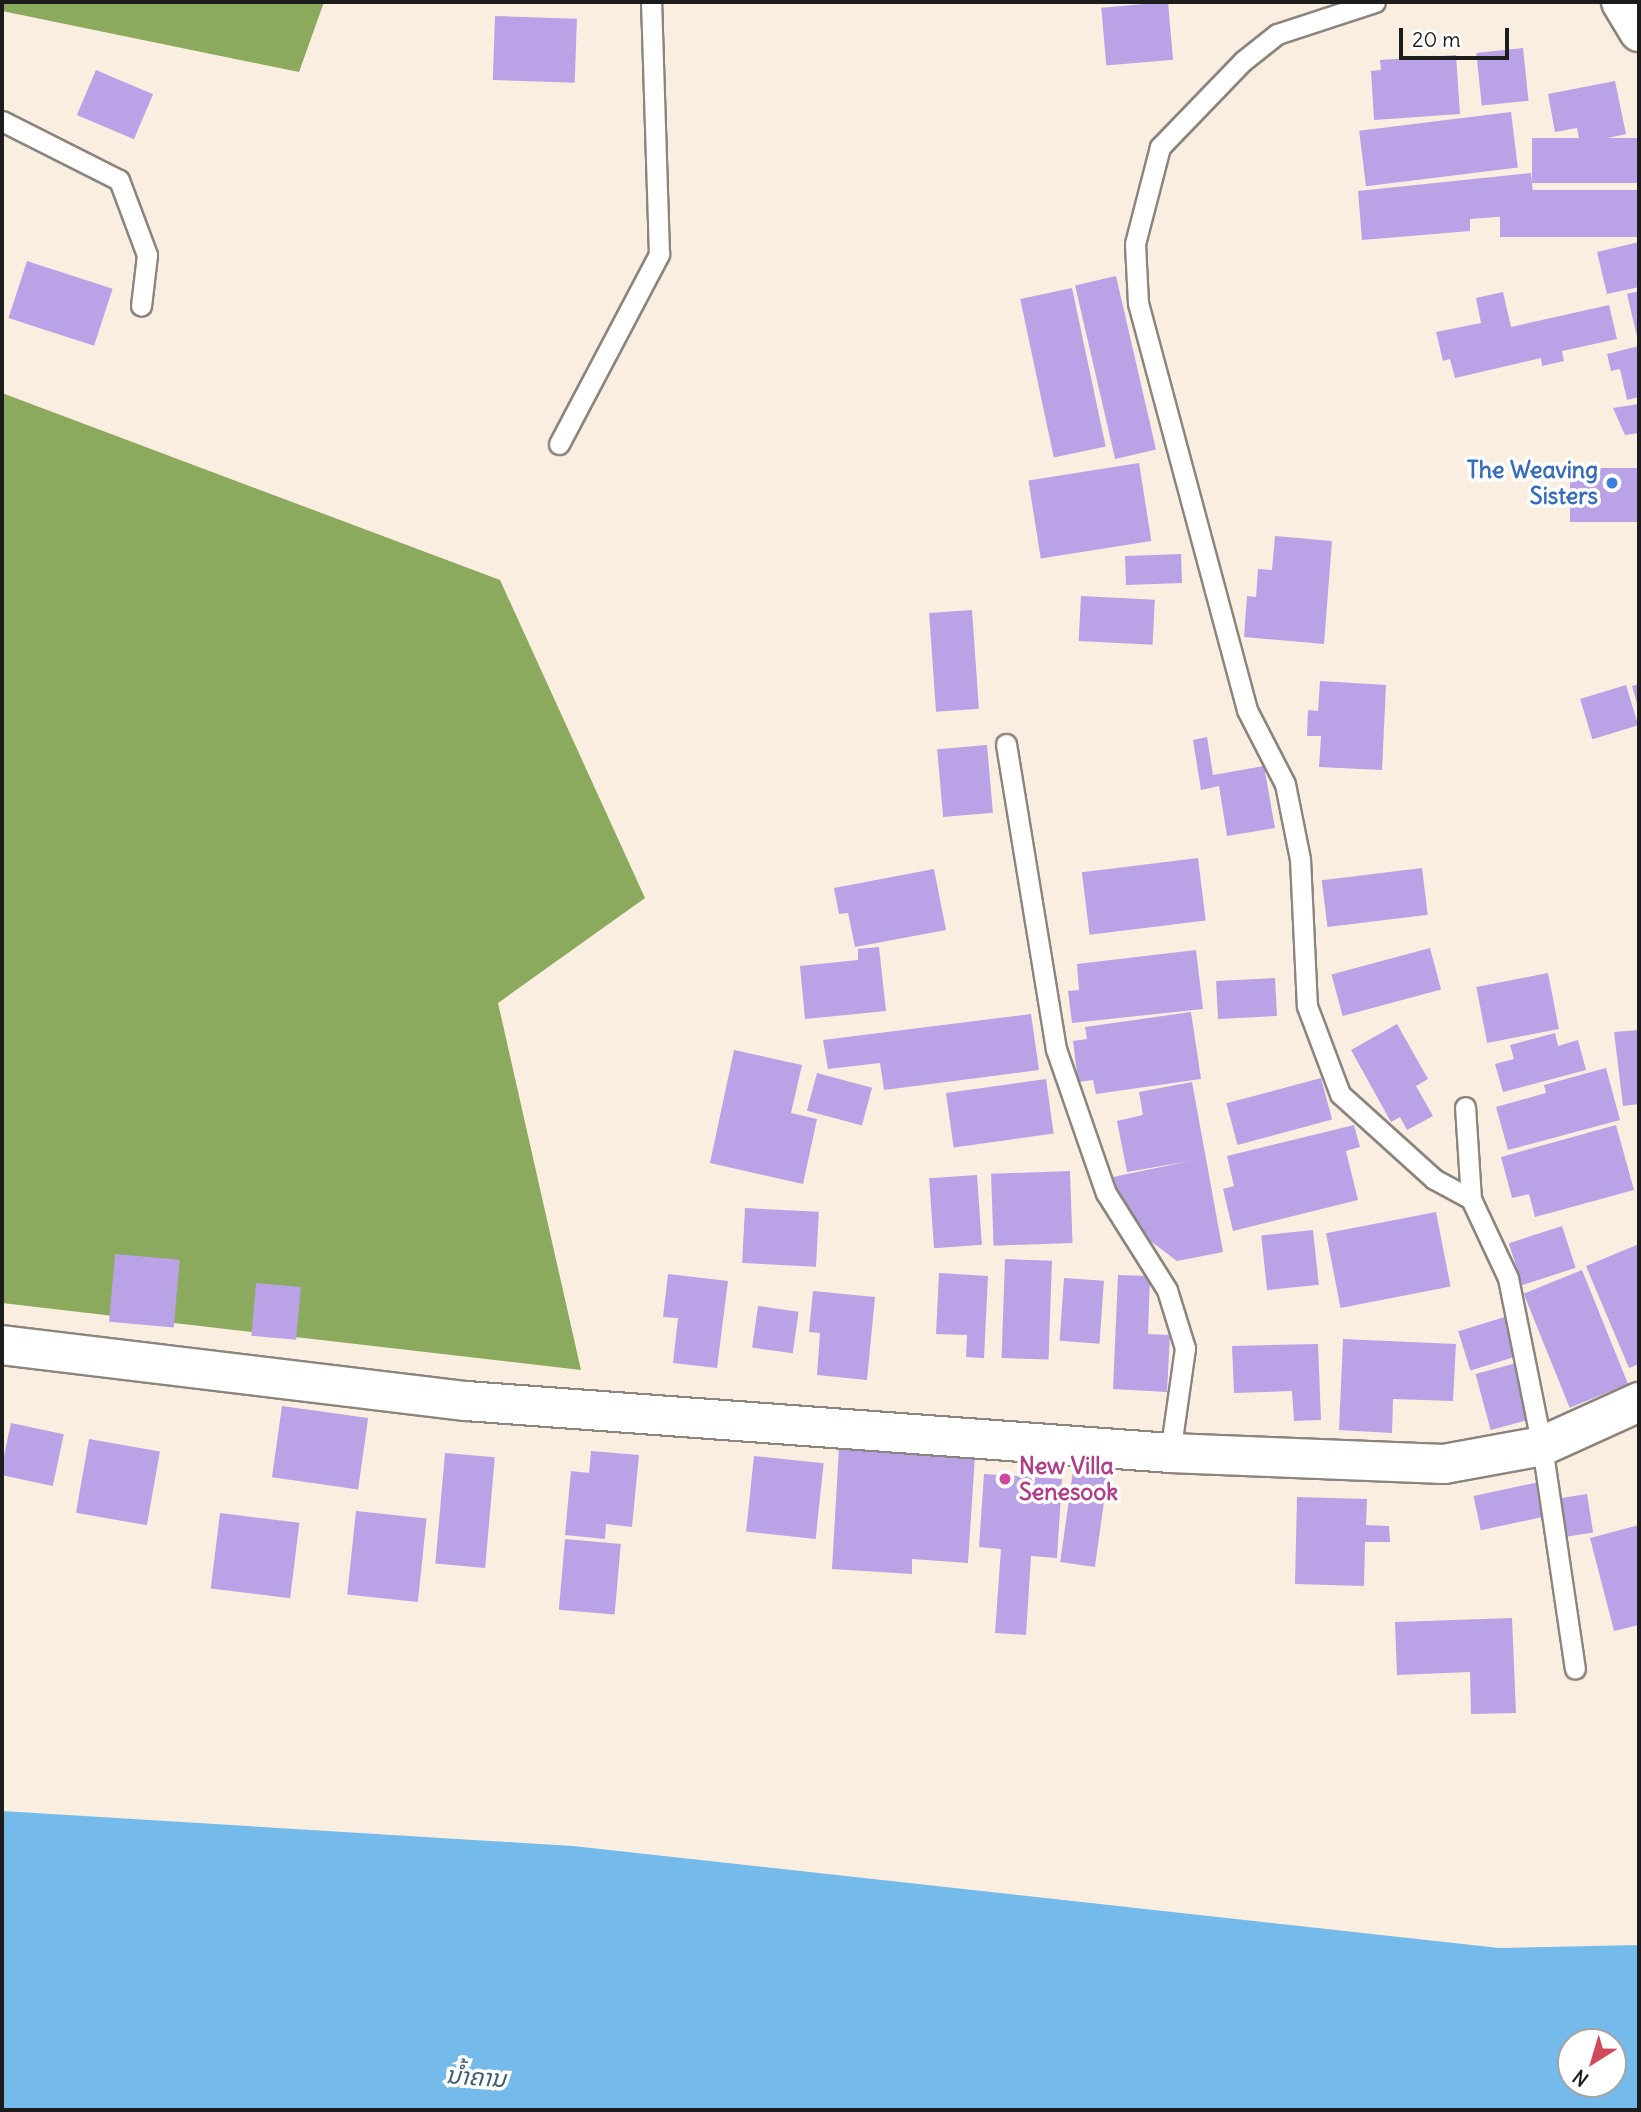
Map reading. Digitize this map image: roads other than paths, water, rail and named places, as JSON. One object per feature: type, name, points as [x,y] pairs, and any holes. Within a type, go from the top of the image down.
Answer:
[{"type":"street","points":[[1621,2],[1639,32]]},
{"type":"street","points":[[2,1345],[466,1401],[1170,1452],[1444,1464],[1542,1446],[1639,1402]]},
{"type":"lane","points":[[559,443],[659,254],[650,2]]},
{"type":"lane","points":[[1375,2],[1277,34],[1243,61],[1160,147],[1135,244],[1138,303],[1247,710],[1284,784],[1300,859],[1307,1006],[1340,1094],[1434,1179],[1471,1199]]},
{"type":"lane","points":[[2,121],[118,180],[147,255],[141,306]]},
{"type":"lane","points":[[1006,744],[1056,1049],[1106,1193],[1167,1290],[1185,1348],[1170,1452]]},
{"type":"lane","points":[[1465,1107],[1471,1199],[1508,1278],[1542,1446],[1575,1669]]},
{"type":"water","name":"ນ້ຳຄານ","points":[[2,1811],[573,1846],[1499,1948],[1639,1945],[1639,2110],[2,2110]]},
{"type":"place","name":"The Weaving Sisters","points":[[1612,483]]},
{"type":"place","name":"New Villa Senesook","points":[[1005,1479]]}]
